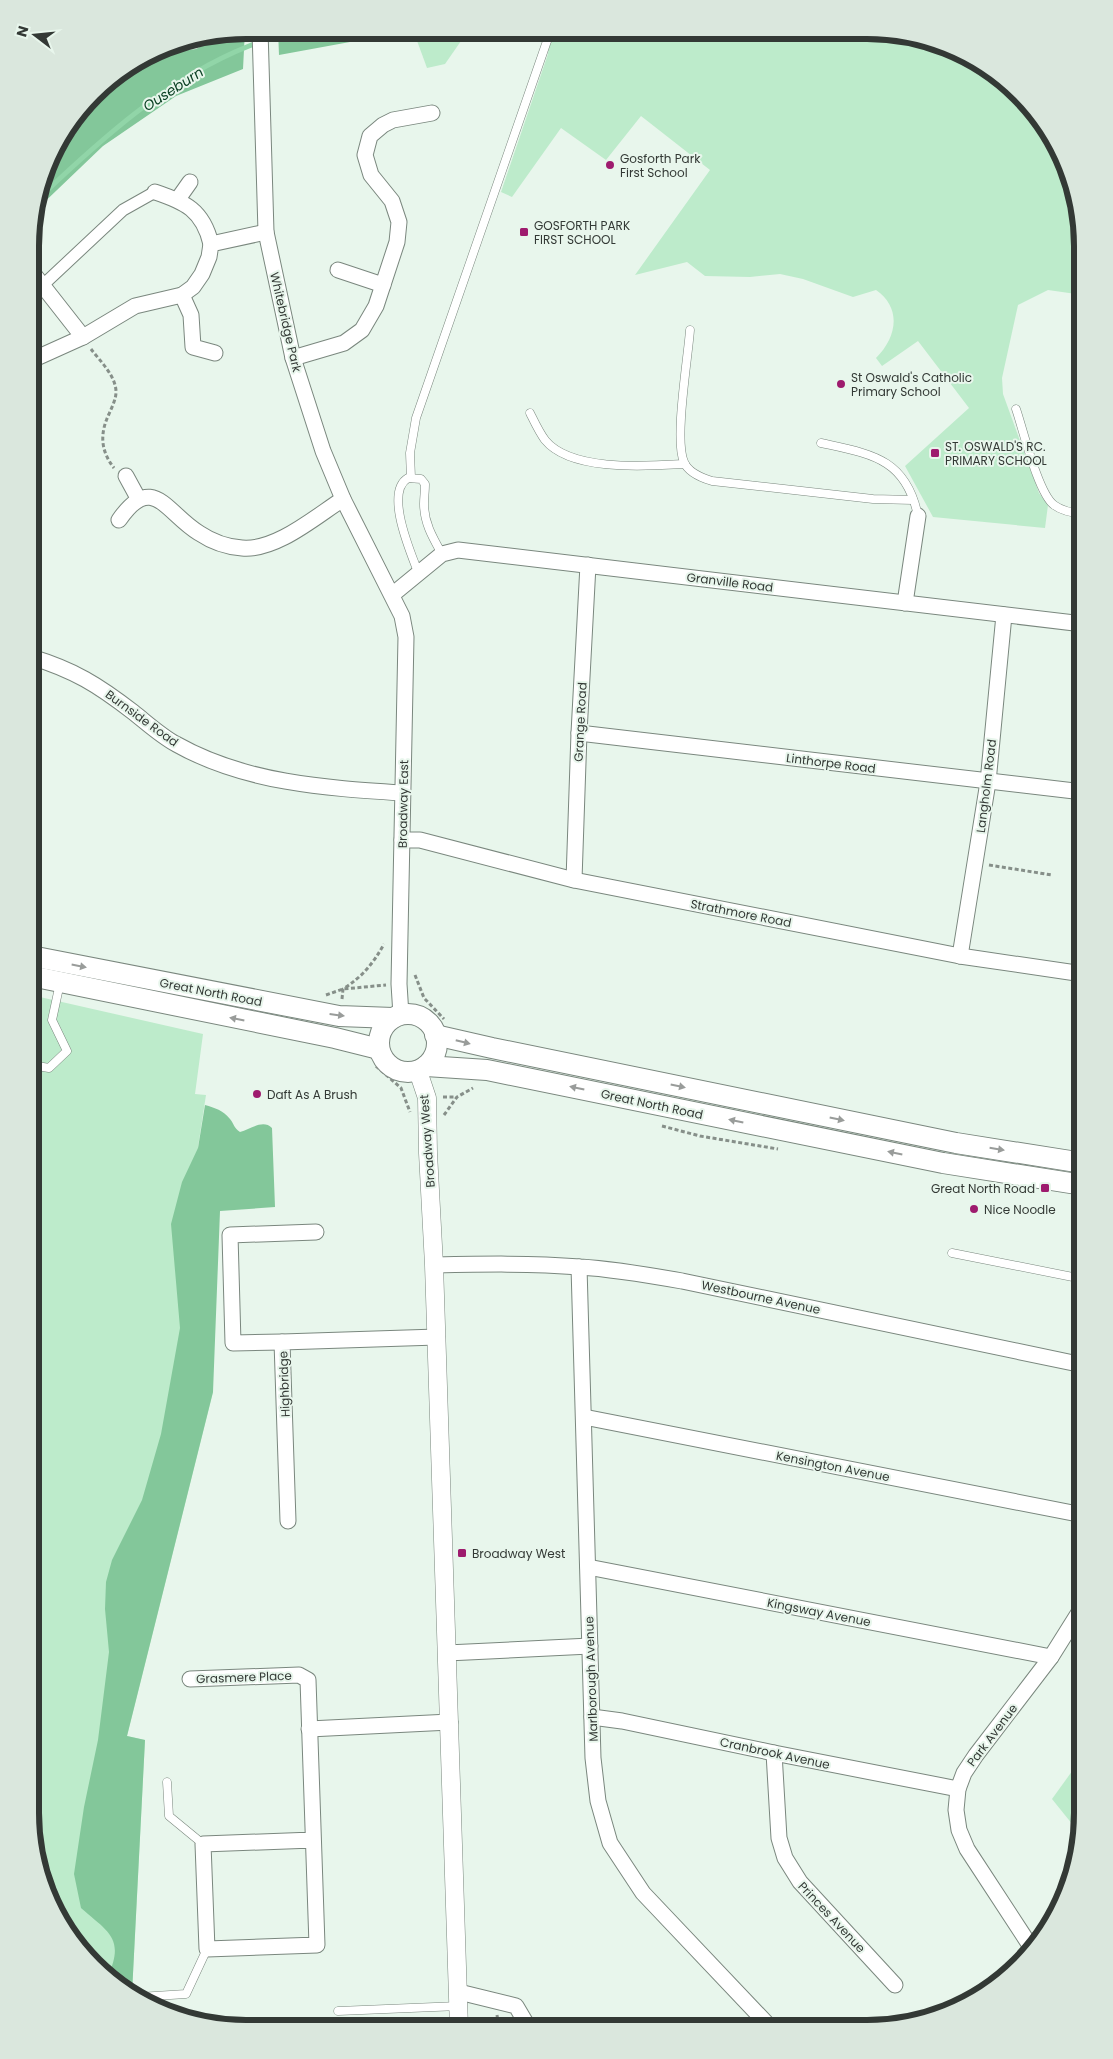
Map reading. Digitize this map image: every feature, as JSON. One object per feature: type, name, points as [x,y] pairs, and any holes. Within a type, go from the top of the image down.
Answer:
[{"type":"main road","name":"Great North Road","points":[[39,958],[331,1014],[418,1016],[426,1021],[435,1035],[492,1048],[947,1141],[1074,1162]]},
{"type":"main road","name":"Great North Road","points":[[39,978],[379,1049],[383,1059],[389,1066],[398,1071],[408,1072],[422,1068],[487,1070],[943,1163],[1074,1184]]},
{"type":"main road","points":[[379,1049],[381,1032],[397,1017]]},
{"type":"main road","points":[[422,1068],[432,1059],[435,1052],[435,1035]]},
{"type":"street","name":"Whitebridge Park","points":[[260,39],[266,232],[293,358],[323,451],[343,499],[392,595]]},
{"type":"street","points":[[293,358],[344,343],[362,330],[376,306],[397,242],[399,222],[392,201],[371,175],[365,155],[370,136],[383,125],[393,120],[432,113]]},
{"type":"street","points":[[178,199],[190,182]]},
{"type":"street","points":[[39,357],[83,337],[135,306],[182,295],[193,287],[202,274],[209,257],[211,244],[208,229],[200,216],[178,199],[155,192],[123,210],[43,285]]},
{"type":"street","points":[[211,244],[266,232]]},
{"type":"street","points":[[338,270],[383,285]]},
{"type":"street","points":[[39,280],[83,337]]},
{"type":"street","points":[[182,295],[191,315],[189,353],[215,353]]},
{"type":"street","points":[[126,476],[138,498]]},
{"type":"street","points":[[119,520],[128,507],[138,498],[147,497],[160,501],[198,533],[220,544],[242,548],[260,547],[277,541],[343,499]]},
{"type":"street","points":[[905,604],[918,516]]},
{"type":"street","name":"Granville Road","points":[[392,595],[442,554],[458,550],[1074,623]]},
{"type":"street","name":"Grange Road","points":[[574,880],[588,565]]},
{"type":"street","name":"Broadway East","points":[[392,595],[402,616],[406,637],[397,1017]]},
{"type":"street","name":"Langholm Road","points":[[960,956],[988,782],[1004,615]]},
{"type":"street","name":"Burnside Road","points":[[39,659],[53,663],[86,678],[173,743],[207,760],[239,772],[331,789],[403,793]]},
{"type":"street","name":"Linthorpe Road","points":[[579,734],[1074,791]]},
{"type":"street","name":"Strathmore Road","points":[[402,840],[420,840],[574,880],[960,956],[1074,973]]},
{"type":"street","name":"Broadway West","points":[[422,1068],[426,1098],[437,1337],[459,2020]]},
{"type":"street","points":[[282,1342],[233,1343],[230,1235],[316,1232]]},
{"type":"street","name":"Westbourne Avenue","points":[[434,1265],[497,1264],[579,1267],[682,1280],[1074,1363]]},
{"type":"street","name":"Marlborough Avenue","points":[[579,1267],[593,1758],[598,1801],[610,1844],[642,1893],[763,2020]]},
{"type":"street","name":"Highbridge","points":[[288,1521],[282,1342],[437,1337]]},
{"type":"street","name":"Kensington Avenue","points":[[584,1417],[1074,1513]]},
{"type":"street","name":"Kingsway Avenue","points":[[588,1566],[1051,1657]]},
{"type":"street","name":"Park Avenue","points":[[1028,1943],[967,1848],[957,1820],[958,1789],[964,1773],[976,1755],[1051,1657],[1074,1620]]},
{"type":"street","points":[[448,1653],[590,1646]]},
{"type":"street","name":"Grasmere Place","points":[[190,1679],[299,1675],[308,1680],[317,1945],[207,1949]]},
{"type":"street","name":"Cranbrook Avenue","points":[[592,1717],[622,1721],[958,1789]]},
{"type":"street","points":[[309,1729],[450,1722]]},
{"type":"street","name":"Princes Avenue","points":[[774,1753],[779,1838],[784,1858],[800,1882],[895,1984]]},
{"type":"street","points":[[207,1949],[203,1844],[313,1840]]},
{"type":"street","points":[[459,1999],[516,2006],[524,2020]]},
{"type":"lane","points":[[412,478],[410,453],[416,418],[548,39]]},
{"type":"lane","points":[[690,330],[679,442],[685,464],[692,471],[712,481],[873,499],[913,500]]},
{"type":"lane","points":[[1016,409],[1041,483],[1048,498],[1053,505],[1074,512]]},
{"type":"lane","points":[[530,413],[545,440],[561,453],[610,465],[685,464]]},
{"type":"lane","points":[[821,443],[863,453],[891,465],[900,474],[913,500],[918,516]]},
{"type":"lane","points":[[418,572],[400,522],[399,506],[402,485],[405,480],[412,478],[421,479],[425,484],[424,504],[426,522],[442,554]]},
{"type":"lane","points":[[39,1066],[49,1068],[67,1051],[52,1020],[60,983]]},
{"type":"lane","points":[[952,1253],[1074,1277]]},
{"type":"lane","points":[[167,1782],[169,1816],[203,1844]]},
{"type":"lane","points":[[150,1997],[186,1994],[207,1949]]},
{"type":"lane","points":[[338,2011],[459,1999]]},
{"type":"path","points":[[83,337],[114,382],[116,392],[114,403],[102,430],[102,438],[104,452],[110,463],[116,470],[126,476]]},
{"type":"path","points":[[975,863],[1052,875]]},
{"type":"path","points":[[382,985],[343,990],[358,980],[374,962],[384,944],[386,935]]},
{"type":"green space","points":[[245,39],[243,69],[176,96],[103,146],[43,203],[50,179],[66,142],[99,99],[142,66],[174,52],[196,49],[208,43]]},
{"type":"green space","points":[[278,39],[366,39],[279,55]]},
{"type":"green space","points":[[416,39],[458,39],[461,41],[445,64],[427,68]]},
{"type":"green space","points":[[549,39],[881,39],[921,46],[959,60],[971,66],[1014,99],[1047,142],[1053,154],[1067,192],[1074,232],[1074,294],[1048,290],[1018,305],[1002,378],[1003,394],[1039,493],[1048,505],[1045,528],[933,517],[905,466],[969,408],[918,341],[882,366],[876,358],[889,341],[894,323],[890,305],[876,290],[853,297],[803,279],[780,274],[750,277],[705,276],[687,262],[635,275],[710,170],[641,116],[606,160],[561,128],[512,197],[501,192],[548,54]]},
{"type":"green space","points":[[39,997],[203,1034],[195,1094],[206,1095],[198,1147],[213,1392],[127,1736],[145,1740],[132,1986],[99,1960],[66,1917],[46,1867],[39,1827]]},
{"type":"green space","points":[[205,1105],[225,1113],[240,1132],[265,1124],[272,1128],[275,1207],[220,1211],[213,1392],[127,1736],[145,1740],[132,1986],[110,1970],[115,1954],[111,1937],[99,1923],[81,1908],[74,1874],[84,1807],[98,1740],[109,1652],[105,1609],[106,1582],[112,1560],[142,1500],[161,1434],[180,1328],[171,1224],[182,1182],[198,1148]]},
{"type":"green space","points":[[1074,1768],[1074,1826],[1052,1799]]},
{"type":"green space","points":[[434,2018],[434,2020],[230,2020]]},
{"type":"waterway","name":"Ouseburn","points":[[46,192],[111,133],[163,93],[219,59],[269,39]]},
{"type":"place","name":"Gosforth Park First School","points":[[610,165]]},
{"type":"place","name":"GOSFORTH PARK FIRST SCHOOL","points":[[524,232]]},
{"type":"place","name":"St Oswald's Catholic Primary School","points":[[841,384]]},
{"type":"place","name":"ST. OSWALD'S RC. PRIMARY SCHOOL","points":[[935,453]]},
{"type":"place","name":"Daft As A Brush","points":[[257,1094]]},
{"type":"place","name":"Great North Road","points":[[1045,1188]]},
{"type":"place","name":"Nice Noodle","points":[[974,1209]]},
{"type":"place","name":"Broadway West","points":[[462,1553]]}]
